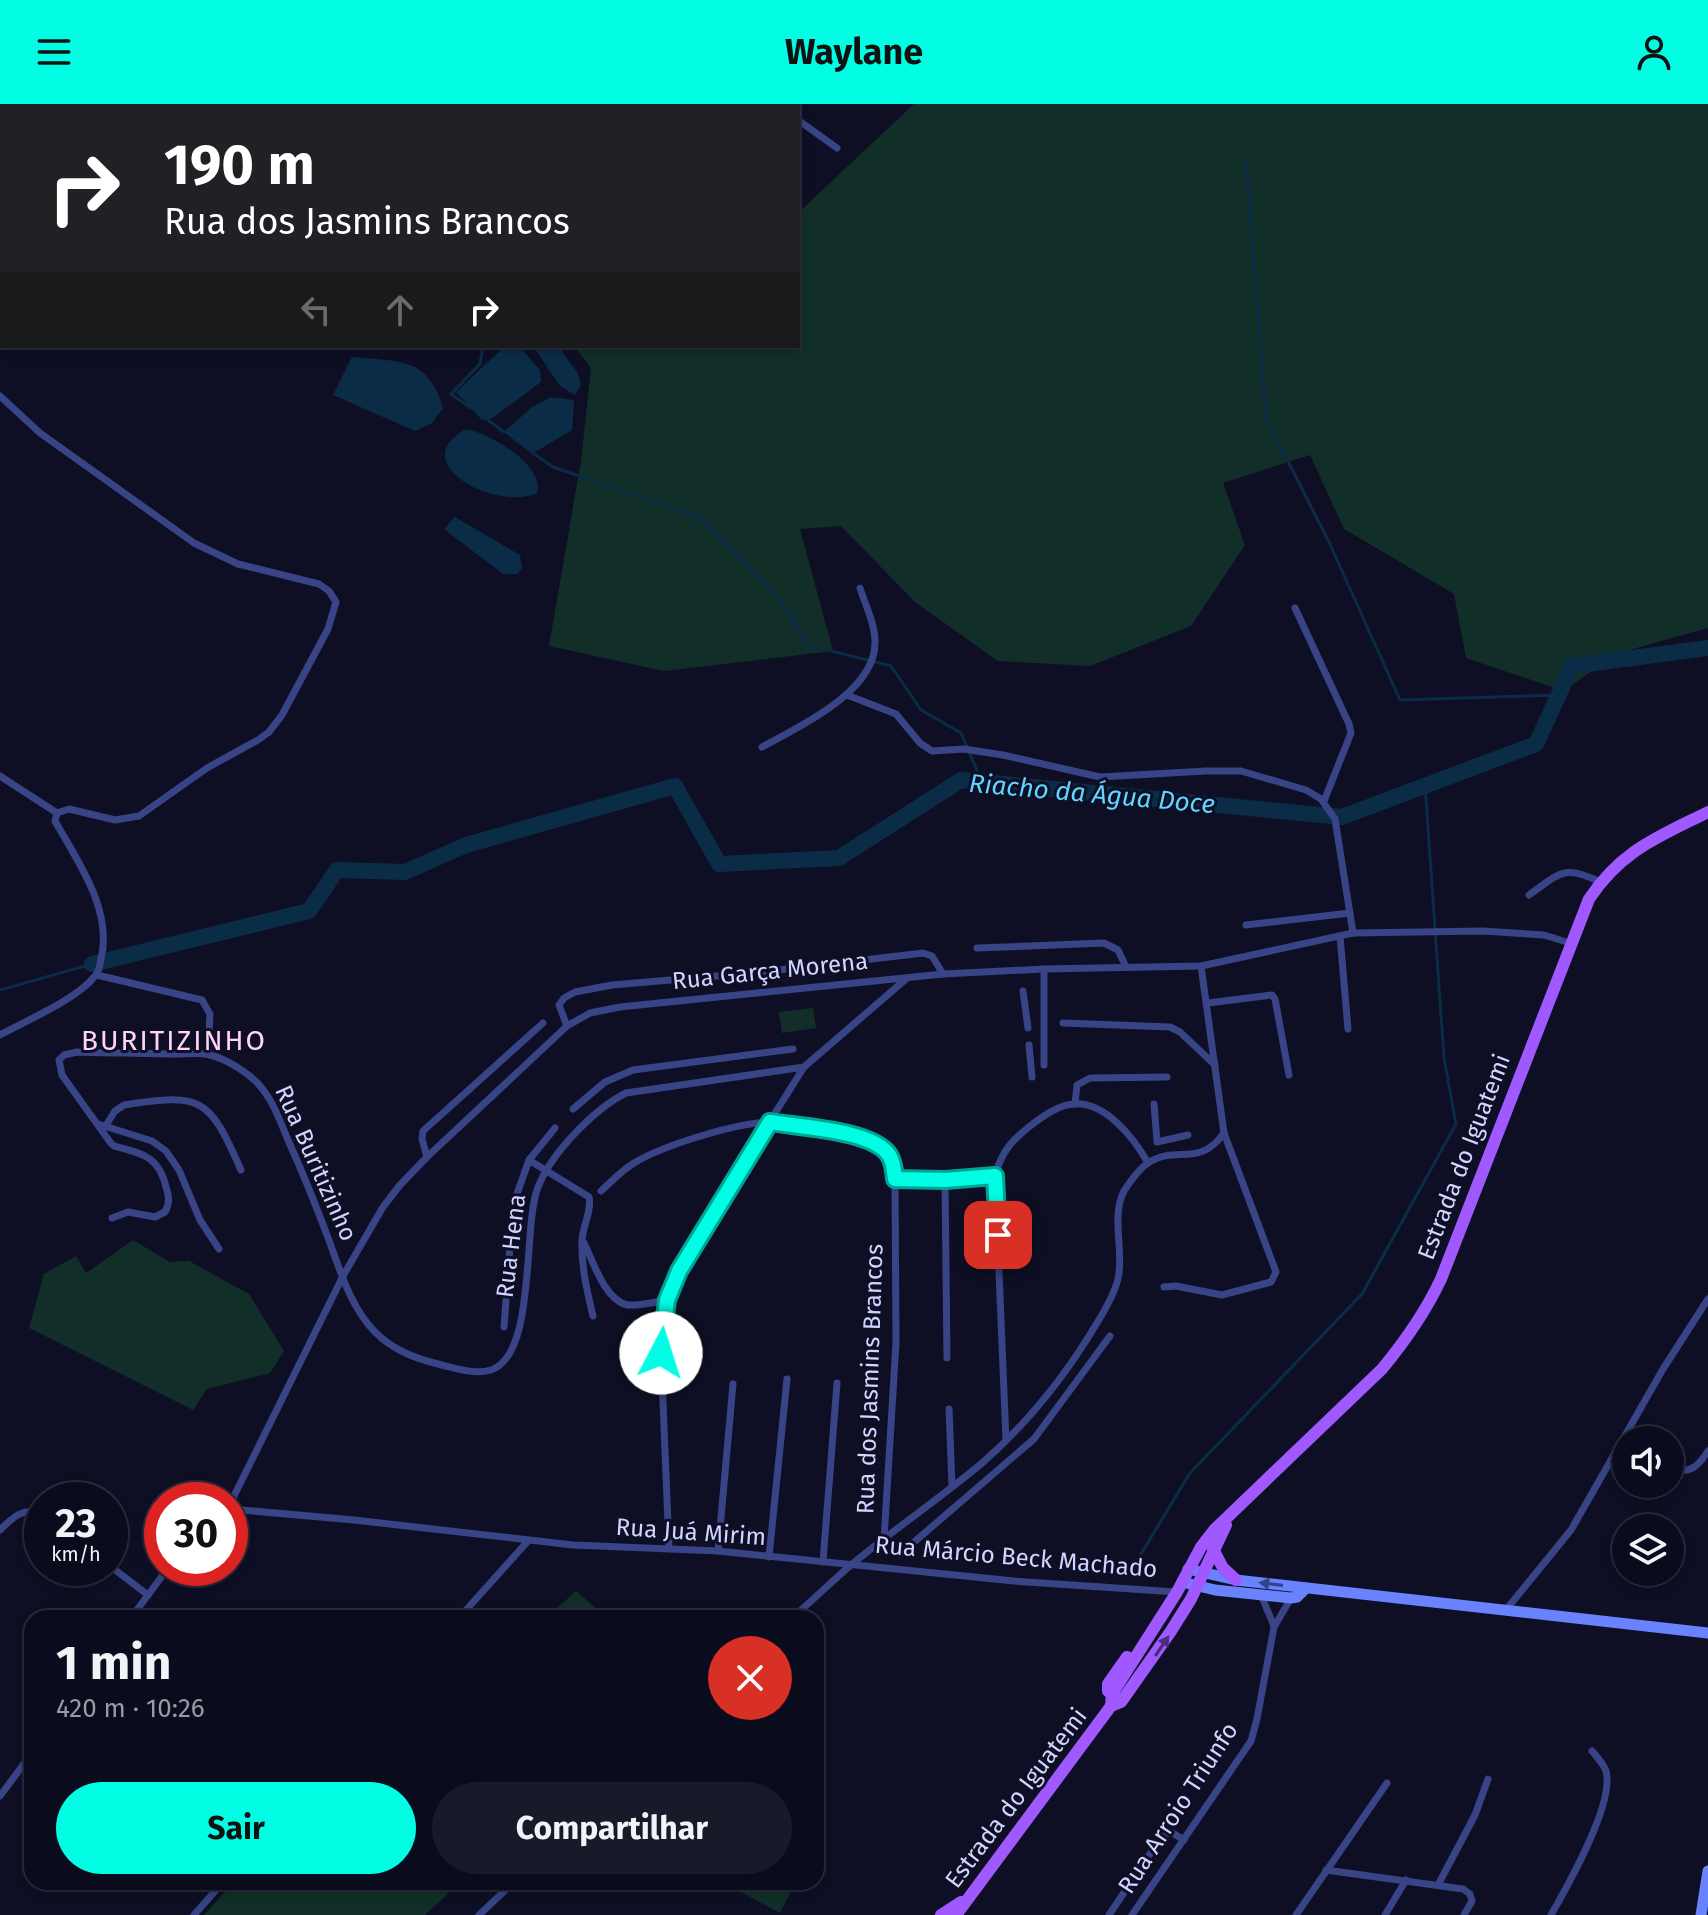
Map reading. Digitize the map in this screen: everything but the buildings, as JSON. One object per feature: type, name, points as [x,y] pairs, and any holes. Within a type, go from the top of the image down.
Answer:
[{"type":"main road","name":"Estrada do Iguatemi","points":[[1115,1701],[1206,1541],[1382,1369],[1406,1341],[1426,1310],[1441,1279],[1570,943],[1600,882],[1637,848],[1708,812]]},
{"type":"main road","name":"Estrada do Iguatemi","points":[[956,1915],[1178,1620],[1233,1512]]},
{"type":"main road","points":[[1213,1549],[1223,1568],[1236,1580]]},
{"type":"main road","name":"Rua Márcio Beck Machado","points":[[1188,1569],[1236,1580],[1707,1634]]},
{"type":"main road","name":"Rua Márcio Beck Machado","points":[[1180,1587],[1197,1586],[1291,1598]]},
{"type":"main road","points":[[1178,1620],[1185,1598],[1180,1587]]},
{"type":"main road","points":[[1291,1598],[1297,1597],[1306,1588]]},
{"type":"main road","points":[[1701,1915],[1708,1871]]},
{"type":"main road","points":[[941,1915],[968,1899]]},
{"type":"street","points":[[800,121],[837,148]]},
{"type":"street","points":[[0,396],[40,433],[194,543],[238,564],[319,584],[329,591],[336,602],[328,629],[282,715],[269,732],[207,768],[139,816],[115,820],[69,809],[57,813]]},
{"type":"street","points":[[762,747],[801,726],[847,695],[870,662],[875,641],[860,588]]},
{"type":"street","points":[[1295,608],[1351,733],[1324,801]]},
{"type":"street","points":[[847,695],[896,714],[920,743],[932,751],[964,749],[1003,755],[1100,777],[1241,771],[1306,790],[1324,801],[1335,819],[1353,933]]},
{"type":"street","points":[[0,776],[57,813]]},
{"type":"street","points":[[0,1035],[53,1006],[97,975],[104,944],[98,904],[55,821],[57,813]]},
{"type":"street","points":[[1529,895],[1562,873],[1579,872],[1600,882]]},
{"type":"street","points":[[1246,925],[1350,913]]},
{"type":"street","name":"Rua Garça Morena","points":[[242,1482],[343,1276],[383,1207],[427,1157],[567,1026],[590,1013],[620,1007],[943,974],[1201,966],[1353,933],[1483,931],[1544,935],[1570,943]]},
{"type":"street","points":[[1340,936],[1348,1029]]},
{"type":"street","points":[[977,948],[1104,943],[1118,950],[1126,967]]},
{"type":"street","points":[[567,1026],[559,1005],[564,998],[585,989],[612,985],[753,973],[923,953],[932,956],[943,974]]},
{"type":"street","points":[[1164,1287],[1176,1286],[1222,1295],[1271,1282],[1276,1272],[1224,1133],[1201,966]]},
{"type":"street","points":[[1044,969],[1044,1065]]},
{"type":"street","points":[[97,975],[202,1000],[210,1014],[208,1054]]},
{"type":"street","points":[[669,1548],[661,1353],[667,1300],[679,1271],[804,1067],[907,977]]},
{"type":"street","points":[[1023,991],[1028,1028]]},
{"type":"street","points":[[1208,1003],[1272,995],[1289,1075]]},
{"type":"street","points":[[1026,1014],[1044,1013]]},
{"type":"street","points":[[427,1157],[423,1131],[543,1023]]},
{"type":"street","points":[[1063,1023],[1170,1027],[1180,1032],[1215,1065]]},
{"type":"street","points":[[573,1109],[587,1095],[617,1076],[652,1066],[793,1049]]},
{"type":"street","points":[[1032,1077],[1029,1050],[1044,1053]]},
{"type":"street","name":"Rua Buritizinho","points":[[102,1126],[62,1075],[59,1060],[64,1055],[77,1052],[208,1054],[248,1074],[266,1093],[309,1188],[343,1276]]},
{"type":"street","points":[[692,1062],[695,1081]]},
{"type":"street","name":"Rua Hena","points":[[343,1276],[361,1315],[393,1347],[414,1358],[467,1371],[496,1368],[509,1357],[523,1318],[527,1252],[538,1187],[547,1170],[574,1136],[614,1099],[639,1090],[804,1067]]},
{"type":"street","points":[[1075,1104],[1077,1085],[1090,1078],[1167,1077]]},
{"type":"street","points":[[102,1126],[124,1105],[190,1100],[200,1105],[220,1125],[241,1170]]},
{"type":"street","points":[[1006,1440],[995,1176],[1000,1158],[1012,1139],[1047,1114],[1075,1104],[1102,1113],[1116,1123],[1139,1146],[1148,1163]]},
{"type":"street","points":[[1154,1104],[1157,1142]]},
{"type":"street","points":[[601,1191],[624,1169],[652,1154],[709,1134],[770,1122]]},
{"type":"street","name":"Rua dos Jasmins Brancos","points":[[770,1122],[866,1139],[887,1152],[893,1165],[896,1343],[884,1539]]},
{"type":"street","points":[[102,1126],[114,1146],[143,1154],[155,1162],[168,1192],[168,1208],[161,1215],[155,1217],[128,1212],[112,1218]]},
{"type":"street","points":[[102,1126],[152,1141],[166,1151],[179,1170],[200,1220],[219,1249]]},
{"type":"street","points":[[504,1327],[513,1205],[529,1160],[555,1128]]},
{"type":"street","points":[[801,1610],[852,1565],[952,1487],[1020,1426],[1061,1377],[1105,1309],[1118,1279],[1119,1200],[1126,1187],[1148,1163],[1169,1156],[1208,1151],[1224,1133]]},
{"type":"street","points":[[1139,1146],[1188,1135]]},
{"type":"street","points":[[529,1160],[586,1194],[590,1206],[582,1239],[585,1285],[593,1316]]},
{"type":"street","points":[[895,1179],[945,1180],[995,1176]]},
{"type":"street","points":[[945,1180],[947,1358]]},
{"type":"street","points":[[582,1239],[608,1290],[616,1299],[632,1305],[667,1300]]},
{"type":"street","points":[[1633,1426],[1663,1369],[1708,1299]]},
{"type":"street","points":[[913,1543],[1034,1439],[1110,1336]]},
{"type":"street","points":[[769,1557],[787,1379]]},
{"type":"street","points":[[823,1562],[837,1383]]},
{"type":"street","points":[[718,1551],[733,1384]]},
{"type":"street","points":[[949,1409],[952,1487]]},
{"type":"street","points":[[1020,1426],[1034,1439]]},
{"type":"street","points":[[1684,1471],[1700,1463],[1708,1451]]},
{"type":"street","points":[[1505,1611],[1571,1530],[1612,1462]]},
{"type":"street","name":"Rua Juá Mirim","points":[[248,1509],[528,1541],[718,1551],[852,1565]]},
{"type":"street","points":[[0,1530],[24,1512]]},
{"type":"street","points":[[466,1610],[528,1541]]},
{"type":"street","name":"Rua Márcio Beck Machado","points":[[852,1565],[1042,1584],[1180,1587]]},
{"type":"street","points":[[128,1580],[148,1595]]},
{"type":"street","points":[[137,1610],[155,1586]]},
{"type":"street","points":[[1261,1595],[1274,1627]]},
{"type":"street","points":[[1274,1627],[1291,1598]]},
{"type":"street","name":"Rua Arroio Triunfo","points":[[1132,1915],[1251,1741],[1274,1627]]},
{"type":"street","points":[[1551,1915],[1583,1855],[1604,1796],[1606,1770],[1592,1751]]},
{"type":"street","points":[[0,1796],[24,1764]]},
{"type":"street","points":[[1438,1885],[1475,1815],[1488,1779]]},
{"type":"street","points":[[1296,1915],[1387,1783]]},
{"type":"street","points":[[1109,1915],[1162,1836],[1171,1832],[1184,1840]]},
{"type":"street","points":[[1326,1870],[1463,1889],[1470,1894],[1472,1901],[1464,1915]]},
{"type":"street","points":[[1385,1915],[1406,1880]]},
{"type":"street","points":[[194,1915],[216,1890]]},
{"type":"street","points":[[479,1915],[506,1890]]},
{"type":"green space","points":[[914,104],[1708,104],[1708,628],[1615,654],[1564,691],[1466,658],[1454,594],[1344,529],[1310,455],[1223,483],[1245,545],[1191,626],[1090,666],[998,661],[915,602],[841,526],[800,529],[833,651],[664,671],[549,646],[581,461],[591,368],[576,348],[800,348],[800,211]]},
{"type":"green space","points":[[813,1008],[816,1028],[782,1033],[779,1012]]},
{"type":"green space","points":[[133,1240],[170,1262],[189,1261],[249,1294],[284,1351],[270,1373],[207,1389],[193,1410],[29,1328],[44,1274],[76,1256],[86,1273]]},
{"type":"green space","points":[[576,1591],[598,1610],[555,1610]]},
{"type":"green space","points":[[227,1890],[452,1890],[425,1915],[204,1915]]},
{"type":"green space","points":[[789,1890],[791,1891],[780,1913],[739,1891]]},
{"type":"water","points":[[503,348],[521,348],[540,370],[541,382],[491,419],[482,420],[456,392]]},
{"type":"water","points":[[534,348],[559,348],[577,372],[581,385],[575,395],[560,386]]},
{"type":"water","points":[[352,357],[397,362],[420,370],[437,391],[443,408],[432,423],[415,431],[333,395]]},
{"type":"water","points":[[551,397],[574,400],[572,430],[532,454],[504,432],[531,408]]},
{"type":"water","points":[[466,429],[488,437],[513,452],[533,472],[537,493],[520,497],[500,496],[463,481],[450,469],[445,456],[449,442]]},
{"type":"water","points":[[455,517],[520,555],[522,568],[517,574],[503,574],[444,529]]},
{"type":"waterway","points":[[1246,160],[1266,418],[1329,542],[1400,700],[1559,695]]},
{"type":"waterway","points":[[471,408],[451,394],[480,364],[483,348]]},
{"type":"waterway","points":[[484,417],[504,432]]},
{"type":"waterway","points":[[533,453],[553,467],[701,518],[785,606],[807,645],[891,666],[921,710],[961,733],[982,782]]},
{"type":"waterway","name":"Riacho da Água Doce","points":[[92,964],[309,911],[337,870],[405,872],[466,845],[675,786],[719,864],[839,858],[961,780],[1342,817],[1536,744],[1572,666],[1708,648]]},
{"type":"waterway","points":[[1133,1567],[1190,1473],[1362,1294],[1456,1124],[1444,1058],[1425,785]]},
{"type":"waterway","points":[[0,990],[92,964]]},
{"type":"district","name":"BURITIZINHO","points":[[174,1040]]},
{"type":"route","points":[[661,1353],[667,1300],[679,1271],[770,1122],[866,1139],[887,1152],[895,1179],[945,1180],[995,1176],[998,1235]]}]
